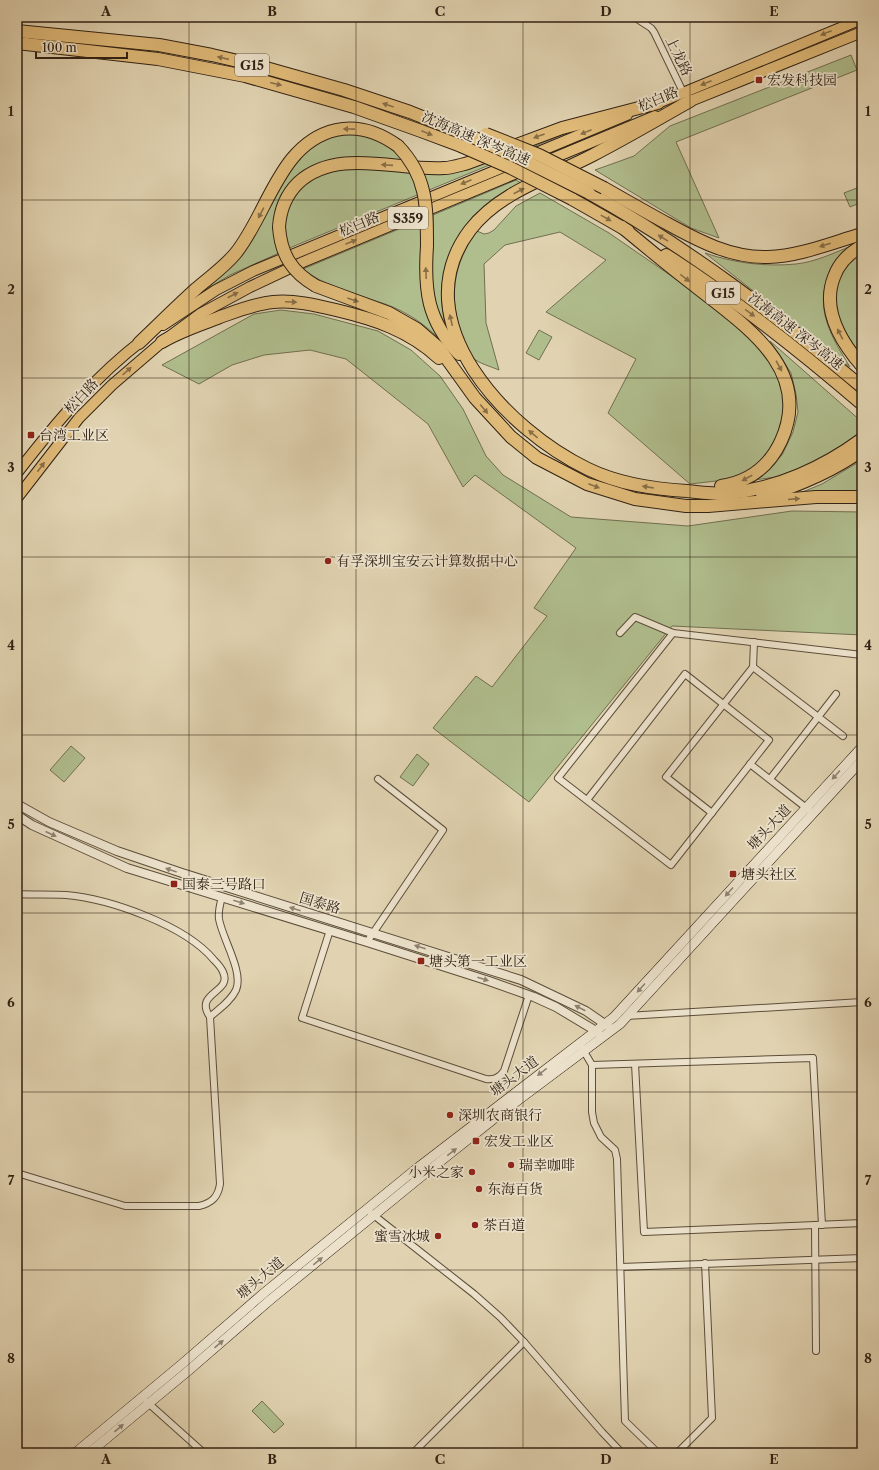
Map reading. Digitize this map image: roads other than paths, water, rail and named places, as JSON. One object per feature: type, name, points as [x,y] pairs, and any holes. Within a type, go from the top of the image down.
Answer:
[{"type":"highway","name":"沈海高速 深岑高速","points":[[17,31],[159,45],[212,55],[314,81],[482,136],[515,156],[589,193],[671,243],[739,289],[794,331],[862,387]]},
{"type":"highway","name":"沈海高速 深岑高速","points":[[17,43],[158,59],[245,76],[354,107],[421,130],[461,146],[509,167],[572,199],[622,227],[703,279],[813,362],[862,404]]},
{"type":"highway","points":[[472,368],[462,352],[455,333],[450,316],[448,296],[451,270],[455,257],[464,239],[472,228],[491,209],[516,192],[591,156],[687,97]]},
{"type":"highway","points":[[658,103],[569,126],[456,166],[433,168],[350,164],[327,166],[305,177],[287,196],[282,208],[279,227],[281,246],[289,262],[300,275],[316,286],[389,313],[417,329],[439,348],[490,416],[520,445],[545,463],[587,484],[634,499],[671,505],[708,506],[816,497],[862,497]]},
{"type":"highway","points":[[139,343],[186,298],[233,257],[250,233],[283,172],[308,142],[320,135],[345,128],[368,130],[379,134],[398,146],[414,165],[423,187],[427,215],[426,271],[428,294],[434,318],[440,330],[508,411],[533,434],[565,457],[601,474],[646,488],[687,492],[730,493],[766,486],[792,477],[837,456],[862,439]]},
{"type":"highway","points":[[482,136],[539,155],[604,188],[692,237],[709,245],[737,254],[767,257],[791,254],[815,249],[862,234]]},
{"type":"highway","points":[[622,227],[755,335],[768,349],[776,361],[783,373],[788,387],[789,412],[787,424],[780,445],[766,464],[746,479],[735,484],[687,492]]},
{"type":"highway","points":[[862,246],[848,255],[842,262],[831,284],[829,296],[834,322],[847,349],[862,366]]},
{"type":"highway","points":[[162,342],[174,334],[188,328],[257,305],[288,302],[304,303],[373,319],[401,331],[427,348],[460,378]]},
{"type":"highway","points":[[741,504],[811,480],[844,462],[862,450]]},
{"type":"main road","name":"松白路","points":[[17,498],[79,418],[112,385],[162,342],[200,314],[274,275],[687,97],[862,19]]},
{"type":"main road","name":"松白路","points":[[17,473],[56,424],[87,390],[139,343],[204,298],[253,271],[658,103],[687,97],[862,32]]},
{"type":"main road","name":"塘头大道","points":[[89,1453],[145,1400],[264,1293],[370,1212],[468,1128],[609,1027],[628,1016],[810,811],[862,747]]},
{"type":"main road","name":"塘头大道","points":[[609,1027],[614,1017],[810,811],[862,760]]},
{"type":"main road","name":"塘头大道","points":[[75,1453],[145,1400]]},
{"type":"street","name":"上龙路","points":[[634,17],[651,28],[654,32],[687,97]]},
{"type":"street","points":[[620,633],[636,617],[673,633],[862,655]]},
{"type":"street","points":[[587,800],[685,674],[769,740],[671,865],[558,778],[673,633]]},
{"type":"street","points":[[712,813],[666,777],[753,667],[754,642]]},
{"type":"street","points":[[753,667],[843,736]]},
{"type":"street","points":[[770,779],[836,694]]},
{"type":"street","points":[[750,764],[810,811]]},
{"type":"street","points":[[367,942],[443,830],[378,779]]},
{"type":"street","name":"国泰路","points":[[17,804],[49,822],[116,851],[521,980],[580,1008],[609,1027]]},
{"type":"street","name":"国泰路","points":[[17,815],[32,825],[127,868],[330,930],[489,981],[529,996],[556,1007],[599,1034]]},
{"type":"street","points":[[17,894],[66,895],[105,903],[143,915],[179,931],[195,942],[210,955],[222,970],[224,975],[224,981],[221,987],[209,997],[205,1007],[210,1017],[220,1184],[219,1192],[214,1199],[207,1204],[199,1206],[125,1206],[17,1173]]},
{"type":"street","points":[[210,1017],[230,999],[236,989],[238,978],[219,918],[219,908],[222,897]]},
{"type":"street","points":[[330,930],[302,1018],[490,1080],[498,1078],[504,1071],[529,996]]},
{"type":"street","points":[[614,1017],[862,1002]]},
{"type":"street","points":[[581,1047],[592,1065],[592,1112],[594,1123],[601,1137],[615,1150],[617,1159],[625,1421],[658,1453]]},
{"type":"street","points":[[592,1065],[813,1058],[822,1224]]},
{"type":"street","points":[[635,1064],[644,1232],[862,1223]]},
{"type":"street","points":[[370,1212],[474,1294],[500,1317],[622,1453]]},
{"type":"street","points":[[815,1225],[816,1351]]},
{"type":"street","points":[[621,1267],[862,1258]]},
{"type":"street","points":[[678,1453],[712,1418],[706,1263]]},
{"type":"street","points":[[413,1453],[524,1342]]},
{"type":"street","points":[[145,1400],[204,1453]]},
{"type":"place","name":"宏发科技园","points":[[759,80]]},
{"type":"place","name":"台湾工业区","points":[[31,435]]},
{"type":"place","name":"有孚深圳宝安云计算数据中心","points":[[328,561]]},
{"type":"place","name":"塘头社区","points":[[733,874]]},
{"type":"place","name":"国泰三号路口","points":[[174,884]]},
{"type":"place","name":"塘头第一工业区","points":[[421,961]]},
{"type":"place","name":"深圳农商银行","points":[[450,1115]]},
{"type":"place","name":"宏发工业区","points":[[476,1141]]},
{"type":"place","name":"瑞幸咖啡","points":[[511,1165]]},
{"type":"place","name":"小米之家","points":[[472,1172]]},
{"type":"place","name":"东海百货","points":[[479,1189]]},
{"type":"place","name":"茶百道","points":[[475,1225]]},
{"type":"place","name":"蜜雪冰城","points":[[438,1236]]}]
